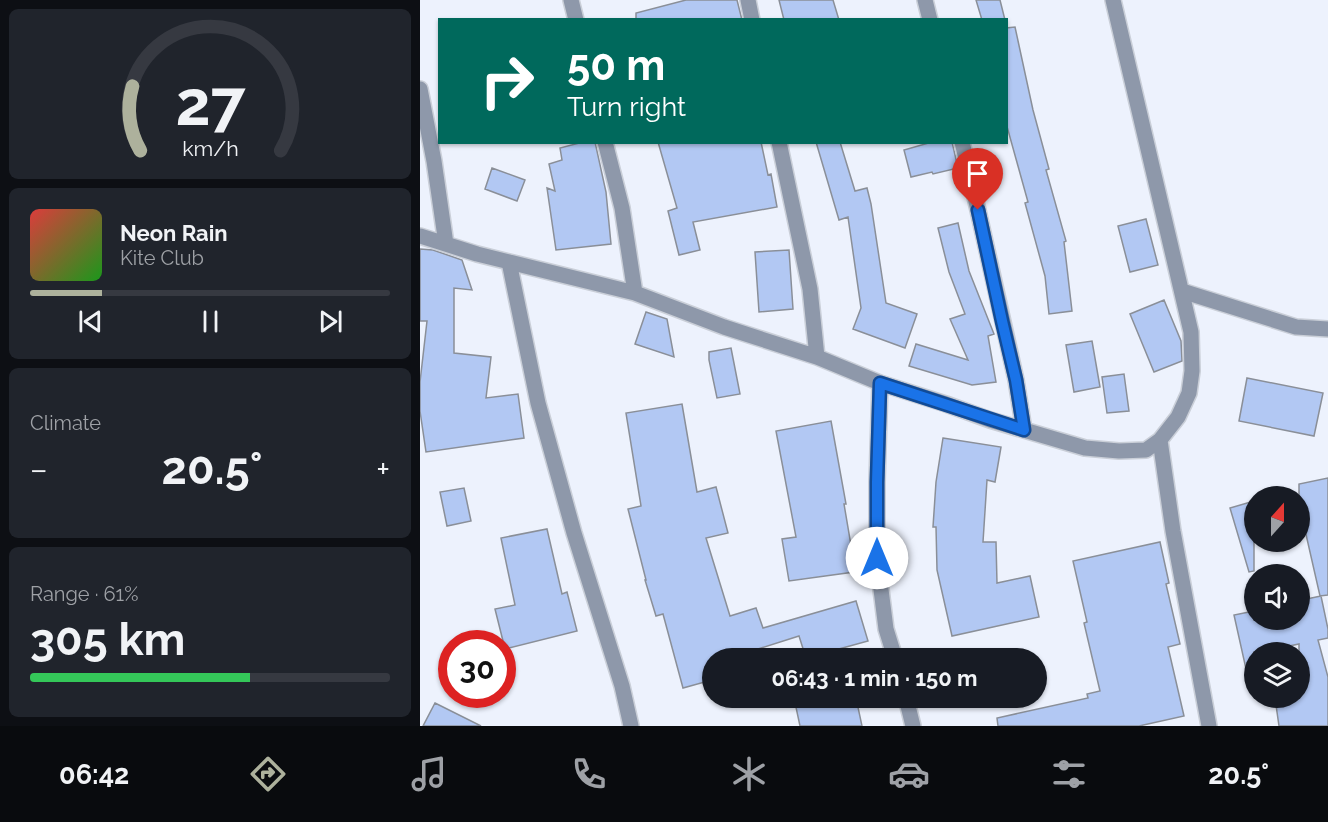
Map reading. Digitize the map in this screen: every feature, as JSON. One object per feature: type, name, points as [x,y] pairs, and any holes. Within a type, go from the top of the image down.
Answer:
[{"type":"street","points":[[571,0],[576,18]]},
{"type":"street","points":[[748,0],[752,18]]},
{"type":"street","points":[[925,0],[930,18]]},
{"type":"street","points":[[420,236],[477,254],[635,293],[724,327],[817,357],[880,383],[1085,448],[1119,451],[1146,450],[1160,440],[1178,417],[1189,393],[1192,371],[1191,332],[1113,0]]},
{"type":"street","points":[[420,89],[434,161],[446,244]]},
{"type":"street","points":[[606,144],[622,208],[635,293]]},
{"type":"street","points":[[779,144],[810,289],[817,357]]},
{"type":"street","points":[[962,144],[1016,380],[1024,430]]},
{"type":"street","points":[[509,262],[538,403],[574,533],[622,686],[631,726]]},
{"type":"street","points":[[1182,291],[1296,327],[1328,328]]},
{"type":"street","points":[[880,383],[877,558],[886,629],[892,648]]},
{"type":"street","points":[[1160,440],[1173,531],[1209,726]]},
{"type":"street","points":[[908,708],[913,726]]},
{"type":"building","points":[[686,0],[737,0],[742,18],[636,18],[636,13]]},
{"type":"building","points":[[779,0],[833,0],[838,18],[784,18]]},
{"type":"building","points":[[976,0],[1000,0],[1004,18],[981,18]]},
{"type":"building","points":[[1015,27],[1033,110],[1049,169],[1046,170],[1066,241],[1064,242],[1072,311],[1049,314],[1045,276],[1008,130],[1008,28]]},
{"type":"building","points":[[575,144],[595,144],[606,192],[611,244],[556,250],[547,188],[555,191],[549,164],[562,160],[560,148]]},
{"type":"building","points":[[659,144],[761,144],[768,175],[771,174],[777,207],[693,222],[700,250],[679,255],[668,211],[677,208]]},
{"type":"building","points":[[817,144],[841,144],[855,191],[867,188],[886,303],[917,314],[905,348],[853,329],[861,308],[848,217],[839,220]]},
{"type":"building","points":[[925,144],[952,144],[958,168],[911,177],[904,150]]},
{"type":"building","points":[[492,168],[525,180],[517,201],[485,189]]},
{"type":"building","points":[[1146,219],[1158,265],[1130,272],[1118,226]]},
{"type":"building","points":[[958,223],[969,271],[994,334],[988,336],[996,382],[972,385],[909,366],[916,344],[968,360],[950,319],[965,314],[949,272],[938,228]]},
{"type":"building","points":[[420,249],[433,250],[462,260],[472,290],[454,288],[454,353],[491,357],[486,398],[518,394],[524,438],[426,452],[420,411],[420,382],[427,321],[420,321]]},
{"type":"building","points":[[789,250],[793,309],[759,312],[755,252]]},
{"type":"building","points":[[1164,300],[1181,341],[1182,361],[1154,372],[1130,314]]},
{"type":"building","points":[[646,312],[667,319],[674,357],[635,344]]},
{"type":"building","points":[[1092,341],[1100,387],[1074,392],[1066,345]]},
{"type":"building","points":[[731,348],[740,394],[717,398],[709,352]]},
{"type":"building","points":[[1124,374],[1129,411],[1107,413],[1102,377]]},
{"type":"building","points":[[1247,378],[1323,393],[1314,436],[1239,421]]},
{"type":"building","points":[[682,404],[697,492],[716,487],[728,533],[706,538],[730,616],[756,608],[763,628],[856,601],[868,641],[842,648],[803,648],[799,636],[761,648],[702,648],[702,683],[683,688],[663,614],[656,616],[628,509],[641,506],[626,413]]},
{"type":"building","points":[[831,421],[846,504],[844,504],[854,572],[789,581],[782,539],[796,537],[776,431]]},
{"type":"building","points":[[943,438],[1001,447],[995,482],[987,480],[983,542],[996,542],[997,583],[1030,576],[1039,617],[952,636],[937,570],[936,527],[933,527],[936,482]]},
{"type":"building","points":[[1328,478],[1328,595],[1320,596],[1310,552],[1310,486],[1299,486],[1299,484]]},
{"type":"building","points":[[464,488],[471,521],[447,526],[440,492]]},
{"type":"building","points":[[1244,504],[1244,552],[1254,552],[1254,564],[1247,564],[1230,508]]},
{"type":"building","points":[[547,529],[562,594],[567,592],[577,631],[516,646],[516,630],[500,630],[495,609],[515,605],[501,538]]},
{"type":"building","points":[[1160,542],[1169,583],[1166,584],[1180,644],[1168,647],[1184,716],[1139,726],[998,726],[997,718],[1088,698],[1087,694],[1100,691],[1084,623],[1087,622],[1073,561]]},
{"type":"building","points":[[1321,596],[1328,638],[1318,640],[1328,677],[1328,726],[1279,726],[1276,708],[1310,708],[1310,642],[1244,642],[1244,660],[1234,615],[1244,613],[1244,630],[1310,630],[1310,598]]},
{"type":"building","points":[[435,703],[438,704],[438,708],[445,708],[481,726],[423,726]]},
{"type":"building","points":[[796,708],[858,708],[862,726],[800,726]]},
{"type":"route","points":[[877,558],[880,383],[1024,430],[1016,380],[978,210]]}]
